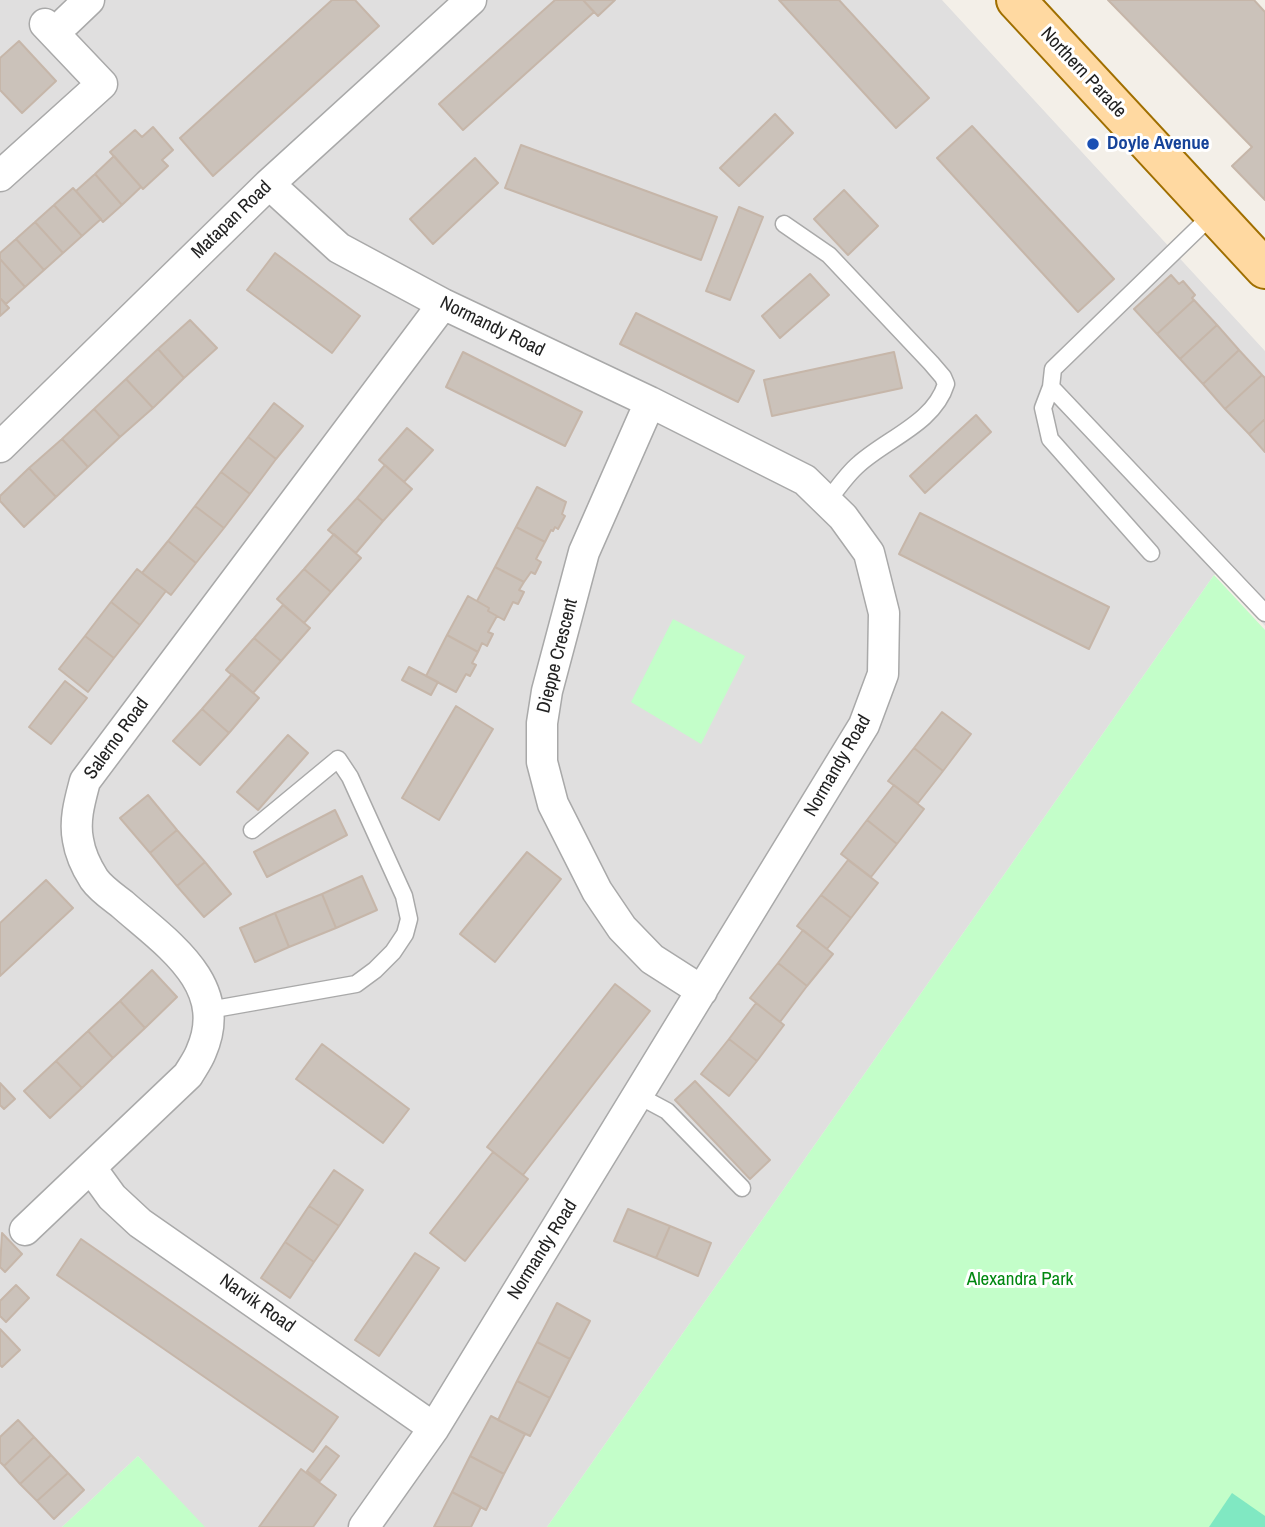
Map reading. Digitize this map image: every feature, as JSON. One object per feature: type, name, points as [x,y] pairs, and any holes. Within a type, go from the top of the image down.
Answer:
[{"type":"main road","name":"Northern Parade","points":[[1016,0],[1265,268]]},
{"type":"street","points":[[0,176],[102,84],[56,23],[89,0]]},
{"type":"street","name":"Matapan Road","points":[[0,447],[269,184],[471,0]]},
{"type":"street","name":"Normandy Road","points":[[269,184],[339,247],[443,304],[650,402],[804,480],[843,517],[869,553],[884,613],[883,674],[864,725],[434,1428],[364,1527]]},
{"type":"street","name":"Salerno Road","points":[[209,1010],[191,967],[96,881],[85,863],[77,838],[78,808],[85,781],[443,304]]},
{"type":"street","name":"Dieppe Crescent","points":[[650,402],[584,552],[547,691],[542,723],[542,762],[553,804],[597,891],[622,928],[652,960],[702,990]]},
{"type":"street","points":[[25,1230],[188,1075],[202,1051],[209,1010]]},
{"type":"street","name":"Narvik Road","points":[[91,1168],[112,1197],[141,1223],[434,1428]]},
{"type":"lane","points":[[1151,554],[1050,439],[1043,408],[1054,369],[1214,213]]},
{"type":"lane","points":[[784,224],[829,255],[931,363],[946,384],[942,399],[930,412],[857,465],[827,502]]},
{"type":"lane","points":[[1051,387],[1265,613]]},
{"type":"lane","points":[[209,1010],[356,984],[393,952],[405,934],[409,919],[404,896],[350,777],[338,759],[252,830]]},
{"type":"lane","points":[[639,1096],[667,1111],[742,1188]]},
{"type":"shaded area","points":[[0,0],[942,0],[1265,351],[1265,626],[1217,574],[1214,575],[547,1527],[204,1527],[138,1456],[62,1527],[0,1527]]},
{"type":"green space","name":"Alexandra Park","points":[[1214,575],[1265,630],[1265,1527],[547,1527]]},
{"type":"green space","points":[[673,619],[745,656],[701,744],[631,702]]},
{"type":"green space","points":[[138,1456],[205,1527],[62,1527]]},
{"type":"green space","points":[[1232,1493],[1265,1516],[1265,1527],[1209,1527]]},
{"type":"building","points":[[332,0],[355,0],[379,26],[213,176],[180,138]]},
{"type":"building","points":[[555,0],[583,0],[594,12],[463,130],[439,104]]},
{"type":"building","points":[[583,0],[615,0],[598,16]]},
{"type":"building","points":[[779,0],[839,0],[929,98],[896,128]]},
{"type":"building","points":[[1108,0],[1254,0],[1265,12],[1265,200],[1232,166],[1252,147]]},
{"type":"building","points":[[19,41],[56,81],[22,113],[0,90],[0,58]]},
{"type":"building","points":[[775,114],[793,133],[739,186],[720,168]]},
{"type":"building","points":[[972,126],[1114,279],[1078,312],[937,158]]},
{"type":"building","points":[[153,127],[173,150],[162,160],[168,166],[143,189],[110,152],[135,130],[142,137]]},
{"type":"building","points":[[521,145],[717,217],[701,260],[505,188]]},
{"type":"building","points":[[114,156],[141,187],[122,205],[95,174]]},
{"type":"building","points":[[475,158],[498,183],[433,244],[410,219]]},
{"type":"building","points":[[95,174],[122,205],[103,222],[76,191]]},
{"type":"building","points":[[73,188],[101,219],[82,236],[54,205]]},
{"type":"building","points":[[844,190],[878,226],[848,255],[814,219]]},
{"type":"building","points":[[54,205],[82,236],[63,253],[35,222]]},
{"type":"building","points":[[739,207],[763,217],[730,300],[706,291]]},
{"type":"building","points":[[35,222],[63,253],[44,270],[16,239]]},
{"type":"building","points":[[16,239],[44,270],[25,287],[0,259],[0,253]]},
{"type":"building","points":[[275,253],[360,316],[332,353],[247,290]]},
{"type":"building","points":[[0,259],[25,287],[6,304],[0,298]]},
{"type":"building","points":[[810,274],[829,295],[780,338],[762,316]]},
{"type":"building","points":[[1171,275],[1179,284],[1183,281],[1195,295],[1192,298],[1194,300],[1157,334],[1134,309]]},
{"type":"building","points":[[0,298],[9,308],[0,316]]},
{"type":"building","points":[[1194,300],[1217,325],[1180,359],[1157,334]]},
{"type":"building","points":[[636,313],[754,371],[738,402],[620,344]]},
{"type":"building","points":[[190,320],[217,348],[184,378],[158,349]]},
{"type":"building","points":[[1217,325],[1239,350],[1203,384],[1180,359]]},
{"type":"building","points":[[158,349],[184,378],[153,408],[126,379]]},
{"type":"building","points":[[1239,350],[1262,375],[1225,409],[1203,384]]},
{"type":"building","points":[[463,352],[582,412],[565,446],[446,387]]},
{"type":"building","points":[[894,352],[902,388],[772,416],[764,380]]},
{"type":"building","points":[[1262,375],[1265,378],[1265,419],[1249,434],[1225,409]]},
{"type":"building","points":[[126,379],[153,408],[120,437],[94,409]]},
{"type":"building","points":[[274,403],[303,426],[276,459],[248,437]]},
{"type":"building","points":[[94,409],[120,437],[88,467],[62,439]]},
{"type":"building","points":[[976,415],[991,432],[925,493],[910,476]]},
{"type":"building","points":[[1265,419],[1265,452],[1249,434]]},
{"type":"building","points":[[407,428],[433,450],[404,482],[379,460]]},
{"type":"building","points":[[248,437],[276,459],[250,494],[221,472]]},
{"type":"building","points":[[62,439],[88,467],[56,497],[29,468]]},
{"type":"building","points":[[385,465],[412,489],[383,521],[357,498]]},
{"type":"building","points":[[29,468],[56,497],[24,527],[0,501],[0,496]]},
{"type":"building","points":[[221,472],[250,494],[224,528],[195,506]]},
{"type":"building","points":[[537,487],[566,502],[562,514],[565,516],[558,529],[555,527],[551,530],[545,542],[516,527]]},
{"type":"building","points":[[357,498],[383,521],[356,553],[328,530]]},
{"type":"building","points":[[195,506],[224,528],[196,563],[168,541]]},
{"type":"building","points":[[920,513],[1109,607],[1089,649],[899,554]]},
{"type":"building","points":[[516,527],[545,542],[536,559],[541,562],[535,574],[531,572],[524,582],[495,567]]},
{"type":"building","points":[[334,534],[361,558],[331,592],[304,569]]},
{"type":"building","points":[[168,541],[196,563],[171,595],[142,573]]},
{"type":"building","points":[[495,567],[524,582],[519,590],[524,592],[518,604],[513,602],[504,620],[477,601]]},
{"type":"building","points":[[137,569],[166,591],[140,625],[111,602]]},
{"type":"building","points":[[304,569],[331,592],[304,623],[277,599]]},
{"type":"building","points":[[468,596],[497,616],[488,632],[493,634],[487,646],[482,643],[478,652],[447,635]]},
{"type":"building","points":[[111,602],[140,625],[114,658],[85,636]]},
{"type":"building","points":[[283,605],[310,628],[281,661],[254,638]]},
{"type":"building","points":[[447,635],[478,652],[472,663],[476,665],[470,676],[466,674],[456,692],[426,676]]},
{"type":"building","points":[[85,636],[114,658],[88,692],[59,669]]},
{"type":"building","points":[[254,638],[281,661],[253,693],[226,670]]},
{"type":"building","points":[[409,667],[438,682],[431,695],[402,680]]},
{"type":"building","points":[[232,674],[259,698],[229,733],[202,709]]},
{"type":"building","points":[[65,681],[87,698],[51,744],[29,727]]},
{"type":"building","points":[[456,706],[493,729],[439,820],[402,798]]},
{"type":"building","points":[[202,709],[229,733],[200,765],[173,741]]},
{"type":"building","points":[[942,712],[971,734],[943,771],[914,748]]},
{"type":"building","points":[[288,735],[308,753],[258,810],[237,792]]},
{"type":"building","points":[[914,748],[943,771],[918,803],[888,781]]},
{"type":"building","points":[[894,785],[924,809],[897,844],[867,820]]},
{"type":"building","points":[[148,795],[177,830],[150,853],[120,818]]},
{"type":"building","points":[[335,810],[347,835],[267,877],[254,852]]},
{"type":"building","points":[[867,820],[897,844],[871,877],[841,854]]},
{"type":"building","points":[[177,830],[205,862],[177,886],[150,853]]},
{"type":"building","points":[[527,852],[561,879],[495,962],[460,934]]},
{"type":"building","points":[[848,860],[878,883],[851,918],[821,895]]},
{"type":"building","points":[[205,862],[231,894],[204,917],[177,886]]},
{"type":"building","points":[[362,876],[377,910],[336,928],[322,894]]},
{"type":"building","points":[[46,880],[73,908],[0,976],[0,923]]},
{"type":"building","points":[[322,894],[336,928],[289,947],[275,913]]},
{"type":"building","points":[[821,895],[851,918],[827,949],[797,926]]},
{"type":"building","points":[[275,913],[289,947],[255,962],[240,928]]},
{"type":"building","points":[[803,930],[833,954],[807,986],[778,963]]},
{"type":"building","points":[[778,963],[807,986],[780,1022],[750,998]]},
{"type":"building","points":[[152,970],[177,997],[145,1028],[120,1001]]},
{"type":"building","points":[[615,984],[650,1011],[523,1175],[487,1147]]},
{"type":"building","points":[[120,1001],[145,1028],[113,1058],[88,1031]]},
{"type":"building","points":[[756,1003],[784,1025],[757,1061],[729,1039]]},
{"type":"building","points":[[88,1031],[113,1058],[82,1088],[56,1061]]},
{"type":"building","points":[[729,1039],[757,1061],[729,1096],[701,1074]]},
{"type":"building","points":[[322,1044],[409,1109],[383,1143],[296,1079]]},
{"type":"building","points":[[56,1061],[82,1088],[50,1118],[24,1091]]},
{"type":"building","points":[[695,1081],[770,1160],[750,1179],[675,1100]]},
{"type":"building","points":[[0,1083],[15,1099],[4,1109],[0,1105]]},
{"type":"building","points":[[493,1152],[528,1179],[465,1261],[430,1233]]},
{"type":"building","points":[[334,1170],[363,1190],[339,1226],[309,1206]]},
{"type":"building","points":[[309,1206],[339,1226],[314,1262],[285,1242]]},
{"type":"building","points":[[628,1209],[670,1226],[656,1258],[614,1241]]},
{"type":"building","points":[[670,1226],[711,1243],[698,1276],[656,1258]]},
{"type":"building","points":[[2,1233],[22,1254],[5,1272],[0,1267]]},
{"type":"building","points":[[81,1239],[338,1417],[313,1452],[57,1275]]},
{"type":"building","points":[[285,1242],[314,1262],[290,1298],[261,1278]]},
{"type":"building","points":[[415,1253],[439,1268],[379,1356],[355,1340]]},
{"type":"building","points":[[16,1285],[29,1298],[6,1322],[0,1316],[0,1301]]},
{"type":"building","points":[[557,1303],[590,1321],[570,1359],[537,1342]]},
{"type":"building","points":[[0,1329],[20,1350],[2,1367],[0,1365]]},
{"type":"building","points":[[537,1342],[570,1359],[550,1398],[517,1381]]},
{"type":"building","points":[[517,1381],[550,1398],[530,1436],[498,1420]]},
{"type":"building","points":[[491,1416],[525,1434],[504,1474],[470,1456]]},
{"type":"building","points":[[18,1420],[34,1437],[4,1466],[0,1462],[0,1437]]},
{"type":"building","points":[[34,1437],[51,1455],[20,1484],[4,1466]]},
{"type":"building","points":[[326,1446],[339,1456],[320,1481],[307,1471]]},
{"type":"building","points":[[51,1455],[68,1473],[37,1501],[20,1484]]},
{"type":"building","points":[[470,1456],[504,1474],[486,1510],[452,1492]]},
{"type":"building","points":[[301,1469],[336,1495],[313,1527],[259,1527]]},
{"type":"building","points":[[68,1473],[84,1490],[54,1519],[37,1501]]},
{"type":"building","points":[[452,1492],[481,1507],[471,1527],[434,1527]]},
{"type":"place","name":"Doyle Avenue","points":[[1093,144]]}]
